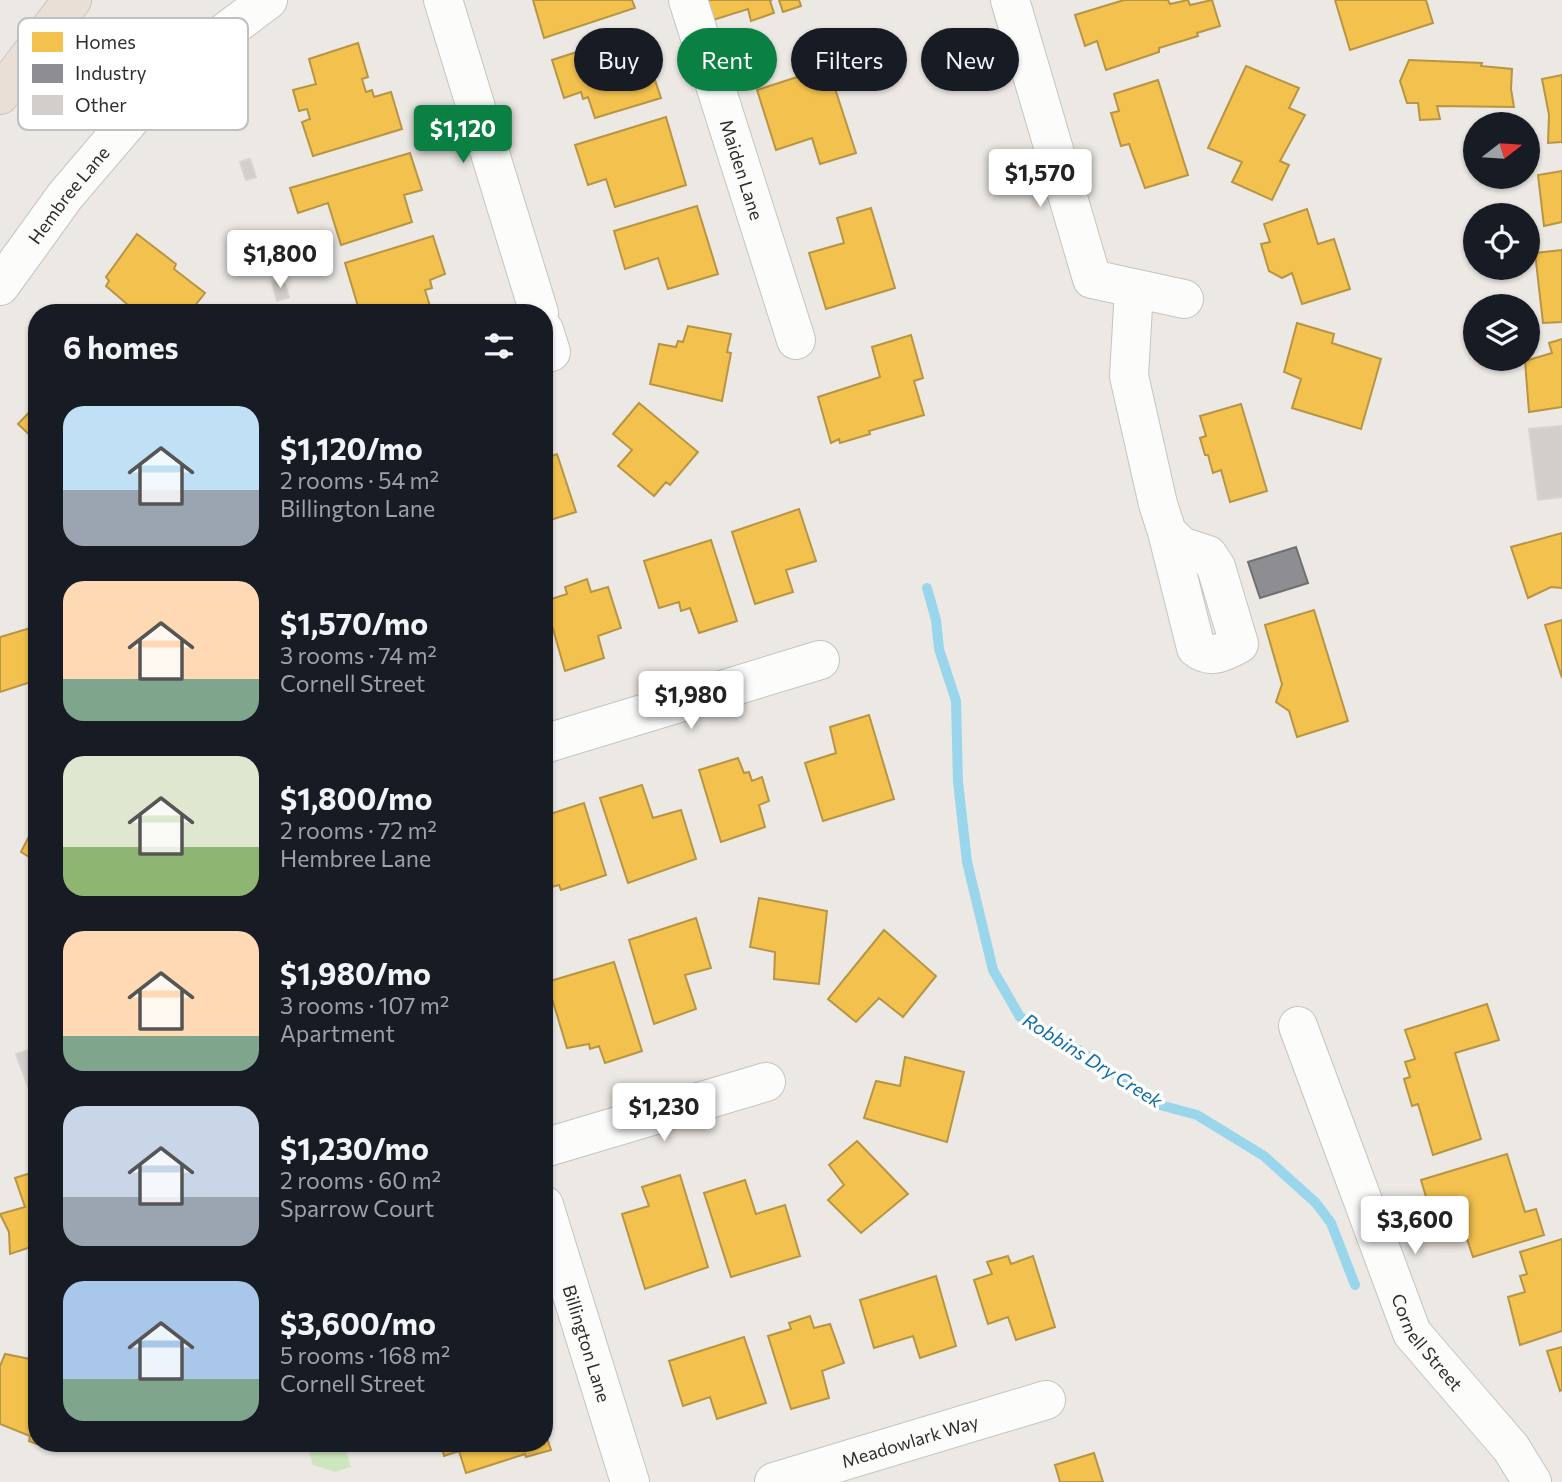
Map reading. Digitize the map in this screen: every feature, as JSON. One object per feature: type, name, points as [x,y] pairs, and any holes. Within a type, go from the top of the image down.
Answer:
[{"type":"highway","points":[[58,18],[72,0]]},
{"type":"highway","points":[[0,95],[18,71]]},
{"type":"street","name":"Hembree Lane","points":[[244,18],[268,0]]},
{"type":"street","points":[[443,0],[536,304]]},
{"type":"street","name":"Maiden Lane","points":[[688,0],[796,340]]},
{"type":"street","points":[[1010,0],[1092,279],[1184,299]]},
{"type":"street","name":"Hembree Lane","points":[[0,286],[65,197],[122,130]]},
{"type":"street","points":[[1134,289],[1129,376],[1143,446],[1167,532]]},
{"type":"street","points":[[553,741],[820,660]]},
{"type":"street","name":"Cornell Street","points":[[1298,1026],[1412,1333],[1511,1448],[1532,1482]]},
{"type":"street","points":[[553,1145],[766,1082]]},
{"type":"street","name":"Billington Lane","points":[[553,1234],[630,1482]]},
{"type":"street","name":"Meadowlark Way","points":[[774,1482],[1046,1400]]},
{"type":"green space","points":[[309,1452],[346,1452],[351,1467],[335,1472],[313,1465]]},
{"type":"building: Homes","points":[[533,0],[632,0],[635,8],[544,38]]},
{"type":"building: Homes","points":[[707,0],[772,0],[770,1],[774,13],[751,21],[748,9],[713,20]]},
{"type":"building: Homes","points":[[779,0],[799,0],[801,6],[783,12]]},
{"type":"building: Homes","points":[[1124,0],[1168,0],[1170,4],[1188,0],[1190,5],[1212,0],[1220,26],[1159,48],[1159,52],[1106,70],[1097,41],[1085,46],[1075,15]]},
{"type":"building: Homes","points":[[1335,0],[1426,0],[1433,23],[1350,50]]},
{"type":"building: Homes","points":[[358,43],[368,77],[362,79],[366,92],[372,90],[374,97],[391,92],[402,129],[313,156],[302,122],[310,119],[307,109],[299,111],[293,90],[316,84],[309,59]]},
{"type":"building: Homes","points":[[574,53],[574,91],[659,91],[661,98],[595,118],[588,97],[583,99],[581,92],[564,98],[552,60]]},
{"type":"building: Homes","points":[[1409,60],[1482,63],[1481,66],[1512,69],[1514,107],[1437,106],[1440,119],[1420,120],[1418,103],[1407,103],[1400,81]]},
{"type":"building: Homes","points":[[1246,66],[1299,88],[1289,108],[1305,115],[1280,161],[1289,165],[1272,200],[1232,182],[1242,162],[1208,148]]},
{"type":"building: Homes","points":[[1562,75],[1562,142],[1548,143],[1549,115],[1542,79]]},
{"type":"building: Homes","points":[[791,79],[791,91],[836,91],[856,153],[820,164],[812,138],[776,150],[757,91],[777,91],[777,84]]},
{"type":"building: Homes","points":[[1158,80],[1188,175],[1145,188],[1129,144],[1121,146],[1111,113],[1119,111],[1114,94]]},
{"type":"building: Homes","points":[[666,117],[686,185],[615,207],[606,179],[588,185],[575,145]]},
{"type":"building: Homes","points":[[410,153],[422,190],[404,195],[412,222],[341,245],[328,203],[298,213],[290,188]]},
{"type":"building: Homes","points":[[1562,171],[1562,222],[1544,226],[1540,175]]},
{"type":"building: Homes","points":[[697,206],[718,274],[668,289],[658,258],[625,269],[614,231]]},
{"type":"building: Homes","points":[[871,208],[895,288],[826,309],[809,253],[844,243],[837,218]]},
{"type":"building: Homes","points":[[1307,209],[1318,244],[1334,239],[1350,289],[1302,304],[1292,273],[1282,278],[1269,271],[1261,244],[1270,242],[1264,224]]},
{"type":"building: Homes","points":[[137,234],[176,264],[174,269],[205,293],[196,304],[127,304],[106,286],[109,281],[106,277]]},
{"type":"building: Homes","points":[[433,236],[445,274],[430,280],[432,288],[425,290],[429,304],[357,304],[345,263]]},
{"type":"building: Homes","points":[[1562,250],[1562,322],[1543,323],[1538,280],[1540,252]]},
{"type":"building: Homes","points":[[1297,323],[1334,334],[1332,343],[1381,359],[1361,429],[1292,408],[1301,379],[1284,372]]},
{"type":"building: Homes","points":[[688,326],[731,334],[727,352],[731,353],[722,401],[650,384],[659,344],[676,347],[678,341],[683,342]]},
{"type":"building: Homes","points":[[911,335],[923,378],[914,381],[924,415],[869,431],[870,434],[831,443],[818,397],[880,377],[872,347]]},
{"type":"building: Homes","points":[[1562,339],[1562,407],[1529,412],[1526,371],[1540,371],[1540,357],[1552,353],[1549,343]]},
{"type":"building: Homes","points":[[639,403],[698,452],[670,485],[666,482],[654,496],[618,466],[632,450],[613,434]]},
{"type":"building: Homes","points":[[1241,404],[1267,491],[1230,502],[1221,470],[1213,473],[1208,455],[1205,455],[1200,438],[1206,436],[1200,416]]},
{"type":"building: Homes","points":[[28,413],[28,433],[18,424]]},
{"type":"building: Homes","points":[[557,454],[576,512],[553,519],[553,456]]},
{"type":"building: Homes","points":[[799,509],[816,561],[786,570],[793,592],[755,604],[732,532]]},
{"type":"building: Homes","points":[[1562,533],[1562,588],[1551,587],[1528,598],[1511,547]]},
{"type":"building: Homes","points":[[711,540],[737,621],[699,633],[690,608],[681,611],[679,602],[659,608],[644,561]]},
{"type":"building: Homes","points":[[587,579],[591,592],[608,587],[621,628],[598,636],[604,658],[565,671],[553,629],[553,598],[567,594],[565,587]]},
{"type":"building: Homes","points":[[1314,610],[1348,721],[1297,737],[1289,711],[1276,702],[1282,684],[1265,625]]},
{"type":"building: Homes","points":[[1562,620],[1562,678],[1545,625]]},
{"type":"building: Homes","points":[[28,629],[28,683],[0,692],[0,637]]},
{"type":"building: Homes","points":[[869,715],[894,799],[823,821],[805,763],[836,753],[830,727]]},
{"type":"building: Homes","points":[[738,758],[744,773],[749,772],[752,781],[762,777],[769,801],[759,805],[765,827],[721,842],[699,770]]},
{"type":"building: Homes","points":[[642,785],[653,818],[681,810],[696,859],[628,883],[600,798]]},
{"type":"building: Homes","points":[[584,803],[606,875],[561,890],[559,885],[553,887],[553,813]]},
{"type":"building: Homes","points":[[28,838],[28,856],[21,852]]},
{"type":"building: Homes","points":[[759,898],[827,911],[819,984],[774,979],[775,952],[750,947]]},
{"type":"building: Homes","points":[[696,918],[711,968],[685,975],[696,1009],[654,1024],[629,940]]},
{"type":"building: Homes","points":[[884,930],[936,976],[903,1017],[879,998],[856,1022],[828,999]]},
{"type":"building: Homes","points":[[614,962],[642,1051],[605,1063],[599,1046],[590,1049],[589,1044],[567,1048],[553,1002],[553,980]]},
{"type":"building: Homes","points":[[1487,1004],[1499,1040],[1455,1053],[1481,1139],[1433,1155],[1418,1104],[1412,1106],[1404,1079],[1410,1077],[1405,1062],[1415,1059],[1405,1030]]},
{"type":"building: Homes","points":[[905,1057],[964,1072],[947,1142],[864,1118],[876,1081],[900,1086]]},
{"type":"building: Homes","points":[[857,1141],[908,1194],[861,1233],[828,1200],[844,1185],[829,1165]]},
{"type":"building: Homes","points":[[1507,1154],[1525,1212],[1536,1209],[1544,1235],[1473,1257],[1467,1239],[1460,1241],[1454,1222],[1435,1227],[1421,1180]]},
{"type":"building: Homes","points":[[28,1174],[28,1248],[10,1254],[9,1232],[0,1214],[25,1207],[15,1178]]},
{"type":"building: Homes","points":[[680,1175],[708,1267],[645,1289],[622,1214],[649,1206],[642,1187]]},
{"type":"building: Homes","points":[[745,1180],[756,1214],[785,1205],[800,1256],[731,1277],[704,1193]]},
{"type":"building: Homes","points":[[1562,1239],[1562,1331],[1520,1345],[1508,1297],[1525,1292],[1520,1276],[1527,1274],[1520,1252]]},
{"type":"building: Homes","points":[[1008,1256],[1011,1264],[1033,1256],[1055,1327],[1016,1340],[1008,1317],[988,1324],[974,1280],[992,1274],[987,1262]]},
{"type":"building: Homes","points":[[936,1276],[956,1346],[920,1358],[913,1336],[874,1348],[860,1300]]},
{"type":"building: Homes","points":[[810,1316],[814,1328],[830,1324],[844,1363],[822,1371],[829,1398],[791,1409],[768,1336],[791,1329],[789,1323]]},
{"type":"building: Homes","points":[[744,1337],[766,1403],[717,1419],[710,1397],[683,1406],[669,1361]]},
{"type":"building: Homes","points":[[1562,1347],[1562,1390],[1560,1391],[1547,1351]]},
{"type":"building: Homes","points":[[5,1354],[28,1359],[28,1435],[0,1424],[0,1366]]},
{"type":"building: Homes","points":[[459,1452],[544,1452],[526,1457],[525,1454],[466,1473]]},
{"type":"building: Homes","points":[[1094,1453],[1103,1482],[1060,1482],[1055,1465]]},
{"type":"building: Industry","points":[[1296,547],[1308,583],[1260,598],[1248,562]]},
{"type":"building: Other","points":[[250,159],[256,177],[246,180],[240,162]]},
{"type":"building: Other","points":[[283,278],[289,297],[277,301],[272,282]]},
{"type":"building: Other","points":[[1562,426],[1562,497],[1538,500],[1529,429]]},
{"type":"building: Other","points":[[28,1050],[28,1086],[16,1054]]},
{"type":"waterway","name":"Robbins Dry Creek","points":[[927,588],[936,620],[939,649],[956,701],[958,782],[967,862],[993,970],[1020,1017],[1072,1046],[1160,1105],[1197,1115],[1264,1156],[1316,1203],[1331,1223],[1355,1285]]}]
